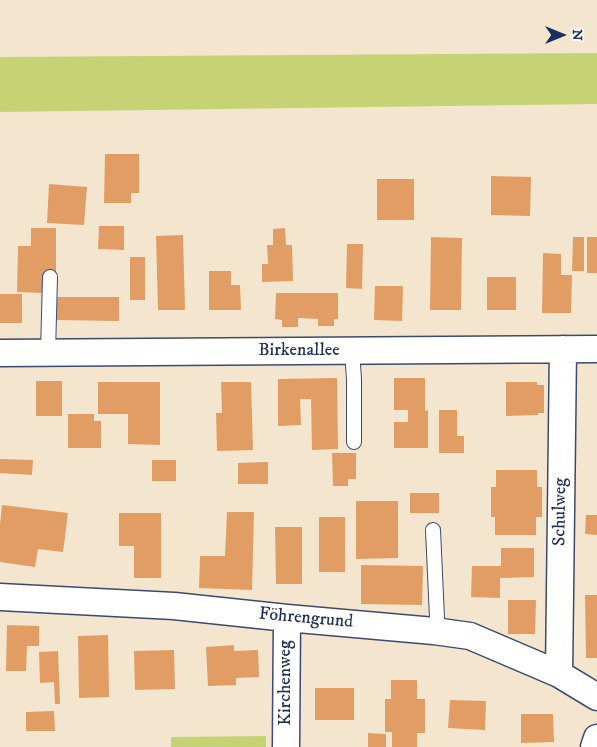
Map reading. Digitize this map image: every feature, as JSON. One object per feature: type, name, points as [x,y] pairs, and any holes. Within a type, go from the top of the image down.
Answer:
[{"type":"street","name":"Schulweg","points":[[559,674],[563,349]]},
{"type":"street","name":"Birkenallee","points":[[0,354],[597,349]]},
{"type":"street","name":"Föhrengrund","points":[[0,597],[174,606],[470,636],[559,674],[597,697]]},
{"type":"street","name":"Kirchenweg","points":[[286,618],[286,747]]},
{"type":"street","points":[[594,747],[597,738]]},
{"type":"lane","points":[[48,353],[50,277]]},
{"type":"lane","points":[[352,351],[354,442]]},
{"type":"lane","points":[[433,530],[437,618],[434,631]]},
{"type":"green space","points":[[597,53],[597,104],[0,112],[0,57]]},
{"type":"green space","points":[[266,736],[266,747],[171,747],[171,737]]},
{"type":"building","points":[[105,154],[139,154],[139,193],[131,193],[131,203],[104,203]]},
{"type":"building","points":[[491,176],[531,177],[530,216],[491,215]]},
{"type":"building","points":[[377,179],[414,179],[414,220],[377,220]]},
{"type":"building","points":[[49,184],[87,187],[84,225],[47,223]]},
{"type":"building","points":[[99,226],[124,226],[124,250],[98,249]]},
{"type":"building","points":[[31,228],[56,228],[56,272],[44,272],[44,293],[17,292],[18,246],[31,246]]},
{"type":"building","points":[[285,228],[286,245],[292,245],[293,281],[262,282],[262,264],[268,264],[267,245],[273,245],[273,229]]},
{"type":"building","points":[[183,235],[185,310],[158,310],[156,236]]},
{"type":"building","points":[[431,237],[462,238],[461,310],[430,310]]},
{"type":"building","points":[[573,237],[584,237],[584,271],[572,271]]},
{"type":"building","points":[[587,237],[597,237],[597,273],[587,273]]},
{"type":"building","points":[[347,244],[363,244],[362,289],[346,288]]},
{"type":"building","points":[[543,253],[561,254],[561,275],[572,275],[571,313],[542,313]]},
{"type":"building","points":[[130,257],[145,257],[145,300],[130,300]]},
{"type":"building","points":[[209,271],[231,271],[231,285],[240,285],[241,310],[209,310]]},
{"type":"building","points":[[487,277],[516,277],[516,310],[487,310]]},
{"type":"building","points":[[375,286],[403,286],[402,321],[374,320]]},
{"type":"building","points":[[276,293],[338,293],[338,319],[334,319],[334,326],[318,326],[318,319],[298,318],[298,327],[282,327],[282,320],[275,319]]},
{"type":"building","points":[[0,294],[22,294],[22,323],[0,323]]},
{"type":"building","points":[[55,297],[119,297],[119,321],[55,320]]},
{"type":"building","points":[[337,378],[338,449],[312,450],[311,399],[300,399],[301,425],[278,426],[278,379]]},
{"type":"building","points":[[394,378],[425,378],[425,411],[428,410],[428,448],[394,448],[394,422],[408,422],[408,410],[394,410]]},
{"type":"building","points":[[36,381],[62,381],[62,416],[36,416]]},
{"type":"building","points":[[98,382],[160,382],[160,445],[128,444],[128,414],[98,414]]},
{"type":"building","points":[[221,382],[251,382],[253,450],[217,451],[216,413],[222,413]]},
{"type":"building","points":[[506,382],[537,382],[537,385],[544,385],[544,413],[538,413],[538,415],[506,416]]},
{"type":"building","points":[[439,410],[457,410],[457,436],[464,436],[464,453],[439,453]]},
{"type":"building","points":[[68,414],[94,414],[94,421],[101,421],[101,448],[68,448]]},
{"type":"building","points":[[332,453],[356,453],[356,479],[348,479],[348,486],[333,486]]},
{"type":"building","points":[[0,459],[33,460],[32,475],[0,473]]},
{"type":"building","points":[[152,460],[176,460],[176,481],[152,481]]},
{"type":"building","points":[[268,462],[268,484],[238,484],[238,463]]},
{"type":"building","points":[[496,470],[537,470],[537,487],[542,487],[542,517],[536,517],[536,535],[495,535],[495,517],[491,517],[491,487],[496,487]]},
{"type":"building","points":[[410,493],[439,493],[439,513],[410,513]]},
{"type":"building","points":[[356,501],[398,501],[398,558],[356,559]]},
{"type":"building","points":[[2,505],[68,513],[63,552],[38,549],[35,567],[0,562]]},
{"type":"building","points":[[227,512],[254,512],[252,590],[199,588],[200,556],[225,556]]},
{"type":"building","points":[[119,513],[161,513],[161,578],[134,578],[134,546],[119,546]]},
{"type":"building","points":[[586,515],[597,515],[597,535],[585,534]]},
{"type":"building","points":[[319,517],[345,517],[345,572],[319,572]]},
{"type":"building","points":[[275,527],[302,527],[302,584],[276,584]]},
{"type":"building","points":[[501,548],[534,548],[534,577],[500,578],[500,598],[471,597],[472,566],[501,566]]},
{"type":"building","points":[[361,565],[423,566],[422,605],[361,604]]},
{"type":"building","points":[[585,595],[597,595],[597,658],[586,658]]},
{"type":"building","points":[[508,600],[536,600],[535,634],[508,634]]},
{"type":"building","points":[[7,625],[39,626],[39,646],[27,646],[26,671],[6,671]]},
{"type":"building","points":[[108,635],[109,697],[79,698],[78,636]]},
{"type":"building","points":[[234,645],[234,651],[258,650],[259,677],[236,678],[236,685],[208,686],[206,647]]},
{"type":"building","points":[[174,650],[175,689],[135,690],[134,651]]},
{"type":"building","points":[[58,651],[60,704],[55,704],[54,682],[40,683],[39,652]]},
{"type":"building","points":[[391,680],[417,680],[417,699],[425,699],[425,733],[417,733],[417,747],[392,747],[392,732],[385,732],[385,699],[391,699]]},
{"type":"building","points":[[315,688],[354,688],[354,720],[315,720]]},
{"type":"building","points":[[450,700],[486,701],[485,730],[448,728]]},
{"type":"building","points":[[54,711],[55,731],[26,731],[26,712]]},
{"type":"building","points":[[521,714],[553,714],[554,742],[521,743]]},
{"type":"building","points":[[368,733],[386,734],[386,747],[368,747]]}]
